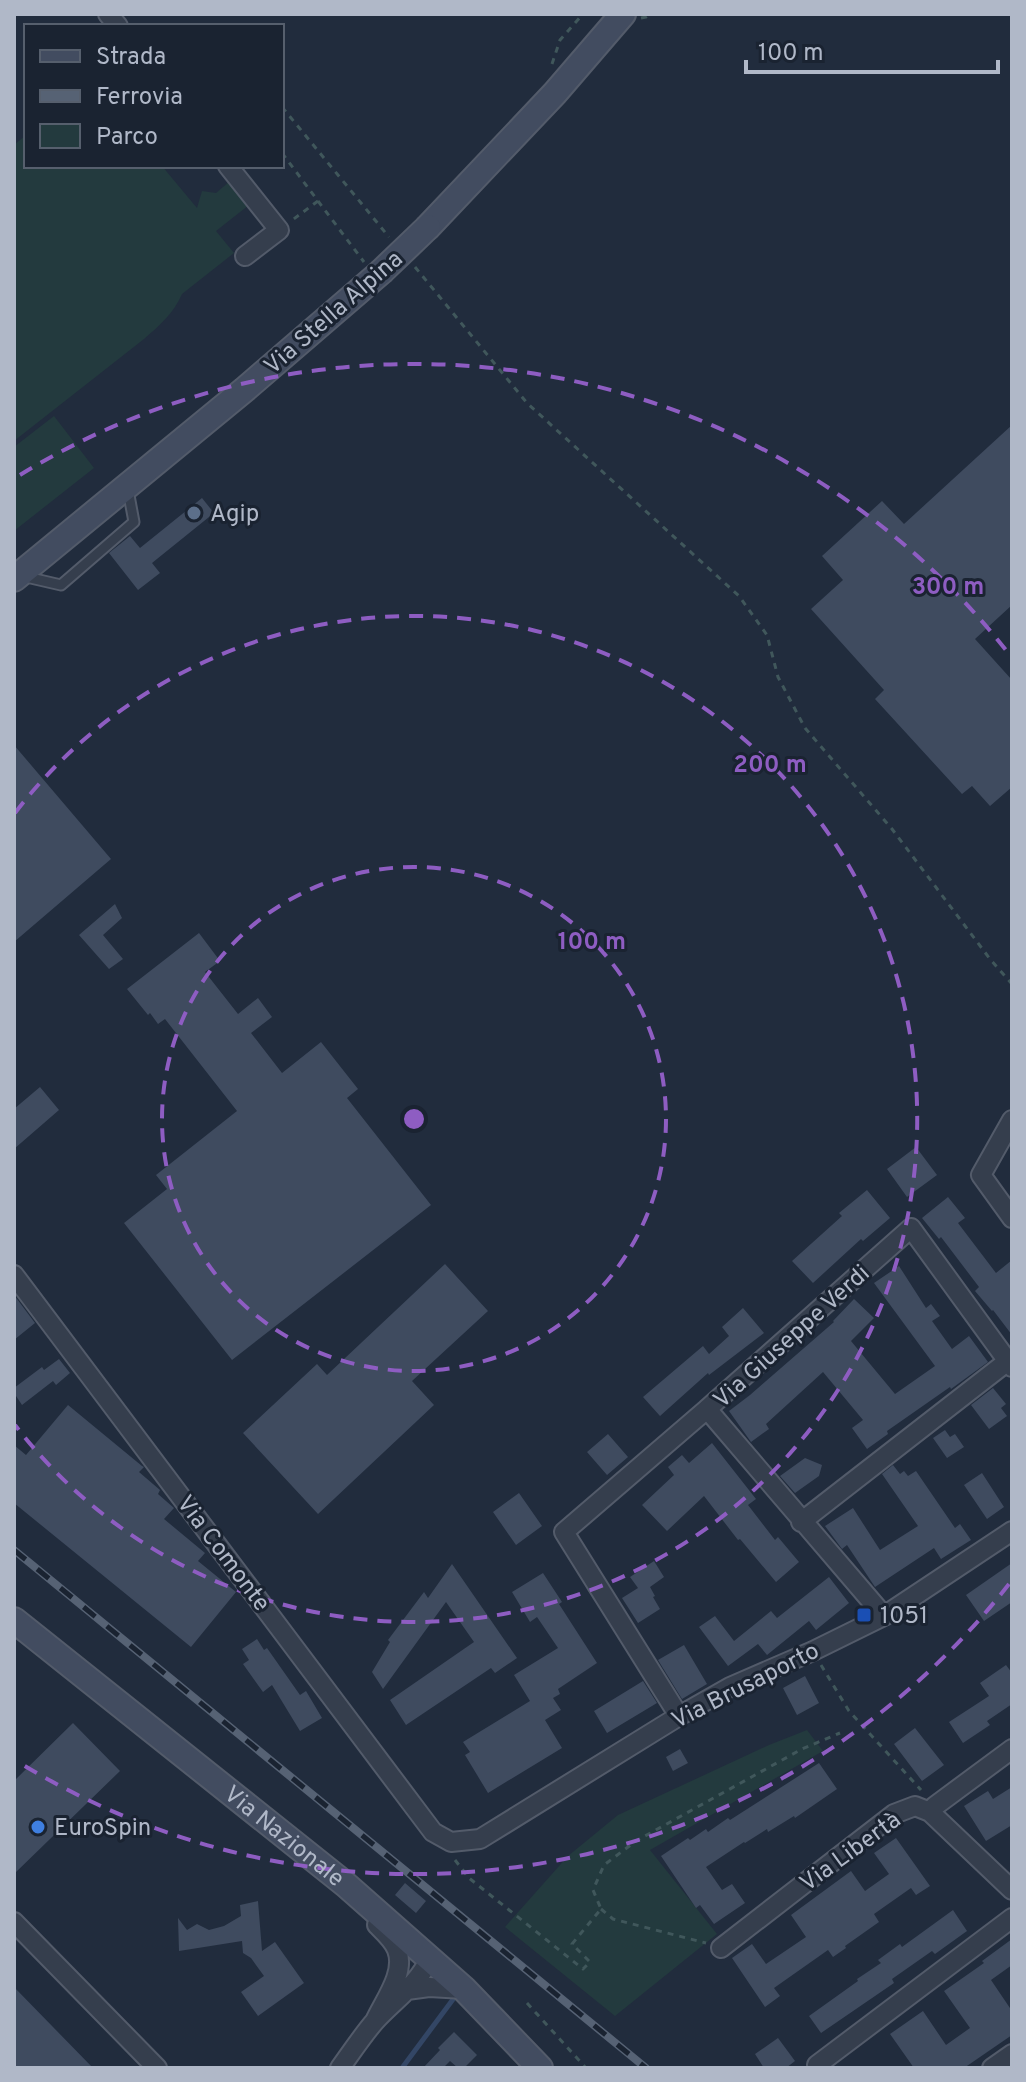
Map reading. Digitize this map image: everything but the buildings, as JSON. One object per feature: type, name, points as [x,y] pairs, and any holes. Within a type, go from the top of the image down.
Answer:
[{"type":"street","name":"Via Stella Alpina","points":[[16,577],[244,390],[373,268],[428,227],[555,93],[623,14]]},
{"type":"street","points":[[230,168],[279,230],[245,256]]},
{"type":"street","points":[[1012,1120],[981,1175],[1012,1218]]},
{"type":"street","name":"Via Giuseppe Verdi","points":[[884,1616],[707,1409],[911,1228],[1010,1364]]},
{"type":"street","name":"Via Comonte","points":[[14,1275],[433,1832]]},
{"type":"street","points":[[801,1522],[1010,1364]]},
{"type":"street","points":[[679,1716],[564,1532],[707,1409]]},
{"type":"street","name":"Via Brusaporto","points":[[433,1832],[451,1842],[480,1839],[730,1687],[884,1616],[1012,1531]]},
{"type":"street","name":"Via Nazionale","points":[[14,1620],[345,1884],[464,1989],[540,2068]]},
{"type":"street","points":[[932,1809],[1012,1749]]},
{"type":"street","name":"Via Libertà","points":[[721,1948],[894,1814],[915,1806],[932,1809],[1012,1890]]},
{"type":"street","points":[[345,1884],[362,1909],[397,1947],[400,1962],[398,1973],[375,2021]]},
{"type":"street","points":[[817,2065],[1012,1918]]},
{"type":"street","points":[[18,1934],[157,2068]]},
{"type":"street","points":[[398,1973],[430,1958]]},
{"type":"street","points":[[340,2068],[375,2021],[424,1970],[430,1958]]},
{"type":"street","points":[[407,1990],[437,1986],[464,1989]]},
{"type":"street","points":[[992,2068],[1012,2054]]},
{"type":"lane","points":[[16,577],[61,585],[134,522],[128,485]]},
{"type":"path","points":[[284,109],[390,237]]},
{"type":"path","points":[[284,156],[373,268]]},
{"type":"path","points":[[279,230],[318,201]]},
{"type":"path","points":[[409,261],[527,403],[739,596],[767,635],[778,677],[805,728],[892,829],[1012,984]]},
{"type":"path","points":[[813,1651],[849,1711],[932,1809]]},
{"type":"path","points":[[721,1948],[613,1919],[601,1909],[593,1890],[604,1865],[636,1841],[802,1749],[840,1733]]},
{"type":"path","points":[[433,1832],[469,1878],[583,1969],[590,1962],[572,1944],[601,1909]]},
{"type":"path","points":[[527,2003],[586,2068]]},
{"type":"green space","points":[[24,137],[24,168],[164,168],[197,208],[202,191],[216,193],[230,181],[249,205],[216,231],[234,253],[182,294],[161,324],[144,339],[14,441],[14,145]]},
{"type":"green space","points":[[54,416],[94,468],[14,531],[14,447]]},
{"type":"green space","points":[[807,1730],[823,1751],[650,1850],[717,1934],[615,2016],[505,1927],[568,1856],[618,1815]]},
{"type":"waterway","points":[[402,2068],[454,1998]]},
{"type":"railway","points":[[14,1550],[646,2068]]},
{"type":"place","name":"Agip","points":[[194,513]]},
{"type":"place","name":"1051","points":[[864,1615]]},
{"type":"place","name":"EuroSpin","points":[[38,1827]]}]
